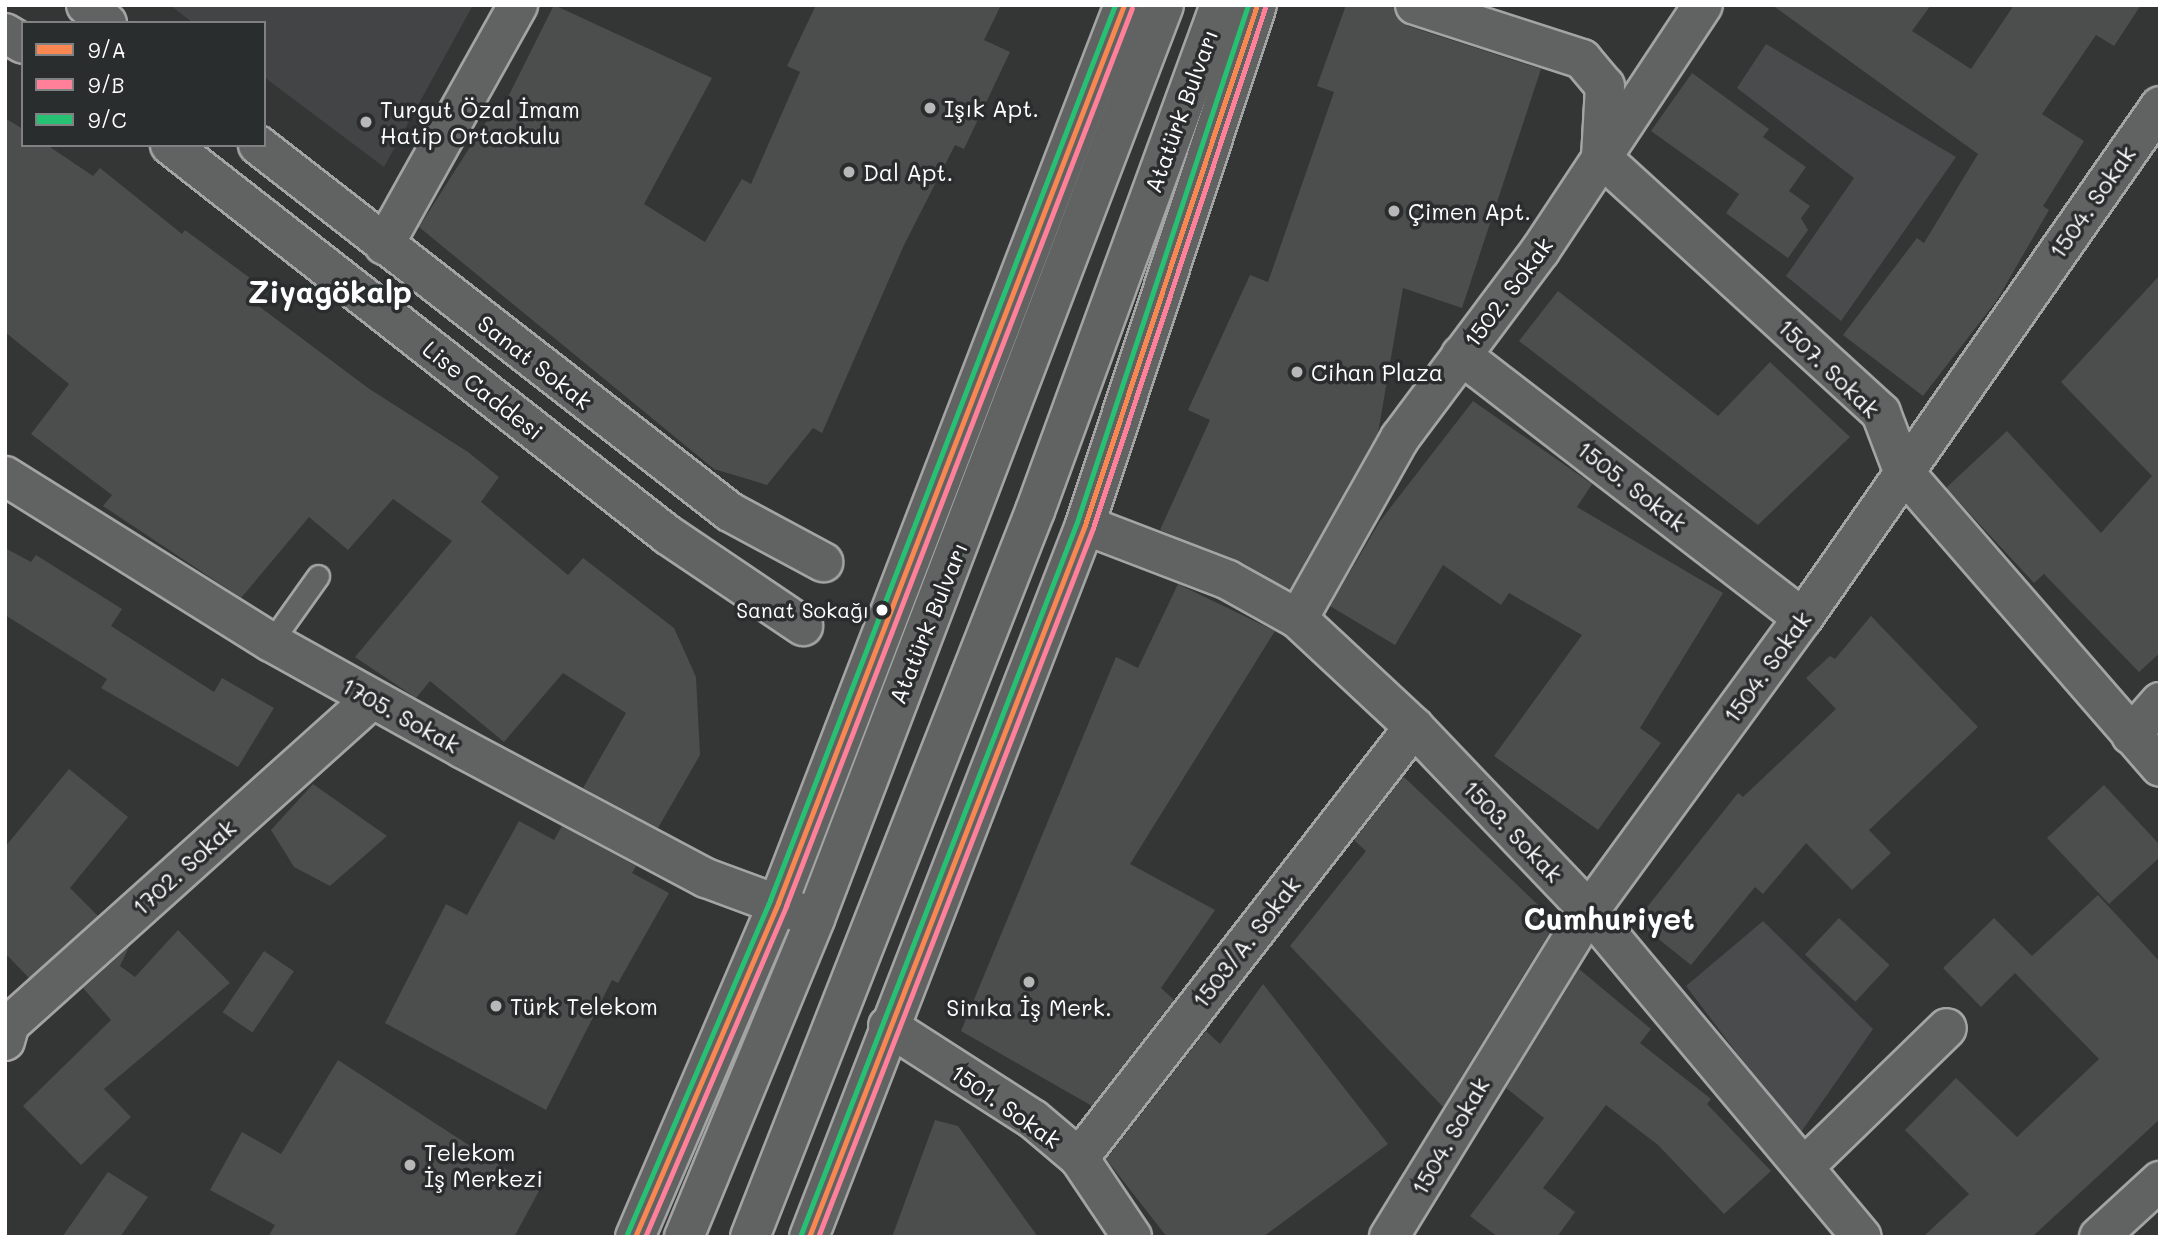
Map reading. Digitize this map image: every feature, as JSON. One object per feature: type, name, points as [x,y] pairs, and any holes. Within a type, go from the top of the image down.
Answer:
[{"type":"street","points":[[86,5],[105,21]]},
{"type":"street","points":[[384,245],[518,5]]},
{"type":"street","points":[[635,1237],[778,903],[1124,5]]},
{"type":"street","name":"Atatürk Bulvarı","points":[[684,1237],[815,919],[1164,5]]},
{"type":"street","name":"Atatürk Bulvarı","points":[[750,1237],[1035,511],[1220,5]]},
{"type":"street","points":[[809,1237],[888,1026],[1085,525],[1257,5]]},
{"type":"street","points":[[1415,5],[1582,59],[1605,86],[1601,157]]},
{"type":"street","name":"1502. Sokak","points":[[1298,619],[1400,438],[1540,251],[1703,5]]},
{"type":"street","points":[[5,33],[21,43]]},
{"type":"street","name":"1504. Sokak","points":[[1389,1237],[1589,911],[1803,618],[2160,106]]},
{"type":"street","name":"Lise Caddesi","points":[[173,147],[668,535],[803,626]]},
{"type":"street","name":"Sanat Sokak","points":[[261,147],[730,512],[823,562]]},
{"type":"street","name":"1507. Sokak","points":[[1601,157],[1881,413],[1903,471],[2160,767]]},
{"type":"street","name":"1505. Sokak","points":[[1461,355],[1803,618]]},
{"type":"street","name":"1705. Sokak","points":[[5,477],[271,642],[372,699],[706,878],[815,919]]},
{"type":"street","name":"1503. Sokak","points":[[1085,525],[1228,580],[1298,619],[1414,727],[1589,911],[1860,1236]]},
{"type":"street","name":"1702. Sokak","points":[[7,1027],[372,699]]},
{"type":"street","points":[[2131,736],[2160,702]]},
{"type":"street","name":"1503/A. Sokak","points":[[1079,1157],[1414,727]]},
{"type":"street","name":"1501. Sokak","points":[[888,1026],[1033,1119],[1079,1157],[1132,1237]]},
{"type":"street","points":[[1804,1167],[1947,1028]]},
{"type":"street","points":[[2099,1237],[2160,1181]]},
{"type":"lane","points":[[271,642],[318,576]]},
{"type":"shaded area","name":"Turgut Özal İmam Hatip Ortaokulu","points":[[170,5],[473,5],[384,167],[266,78],[266,21],[190,21]]},
{"type":"shaded area","points":[[1766,44],[1956,157],[1841,321],[1786,276],[1854,178],[1737,88]]},
{"type":"shaded area","points":[[1763,921],[1873,1029],[1799,1135],[1686,986]]},
{"type":"building","points":[[554,5],[712,78],[644,204],[705,242],[742,179],[751,184],[800,72],[787,66],[816,5],[1001,5],[984,40],[1010,52],[964,149],[955,145],[904,245],[822,433],[813,428],[767,485],[714,469],[419,227],[493,111],[499,115]]},
{"type":"building","points":[[1346,5],[1394,5],[1408,26],[1541,69],[1462,308],[1403,288],[1378,433],[1290,589],[1160,530],[1210,420],[1188,410],[1250,275],[1268,282],[1334,92],[1317,86]]},
{"type":"building","points":[[1772,5],[1931,5],[1912,31],[1971,69],[2014,5],[2141,5],[2114,46],[2096,35],[2042,114],[2084,141],[2043,206],[2049,210],[1997,300],[1923,396],[1843,335],[1917,238],[1924,243],[1978,154]]},
{"type":"building","points":[[1692,73],[1769,129],[1763,137],[1806,167],[1789,191],[1810,206],[1801,218],[1808,230],[1788,258],[1726,213],[1739,194],[1651,131]]},
{"type":"building","points":[[5,118],[21,128],[21,147],[50,147],[93,176],[100,168],[182,234],[185,230],[258,284],[248,298],[368,388],[468,452],[499,477],[481,502],[568,575],[583,558],[674,628],[696,677],[700,755],[658,828],[583,788],[626,713],[563,673],[504,742],[430,681],[416,698],[355,657],[452,541],[393,499],[348,550],[309,517],[241,598],[103,506],[112,495],[31,434],[69,384],[5,332]]},
{"type":"building","points":[[2160,275],[2160,653],[2139,672],[2044,574],[2034,583],[1946,488],[2007,431],[2101,533],[2152,476],[2061,382]]},
{"type":"building","points":[[1558,291],[1718,416],[1770,362],[1850,437],[1758,525],[1519,341]]},
{"type":"building","points":[[1473,401],[1592,484],[1577,507],[1723,593],[1640,728],[1661,743],[1598,830],[1494,756],[1582,635],[1509,593],[1501,605],[1443,565],[1395,645],[1330,606],[1380,521]]},
{"type":"building","points":[[5,548],[31,562],[36,555],[122,609],[111,626],[214,692],[222,678],[274,708],[238,767],[101,688],[107,679],[5,615]]},
{"type":"building","points":[[1178,584],[1275,631],[1130,864],[1215,910],[1161,988],[1174,1000],[1092,1106],[961,1031],[1116,657],[1138,668]]},
{"type":"building","points":[[1871,616],[1978,727],[1869,830],[1891,853],[1852,890],[1806,843],[1763,894],[1755,887],[1691,965],[1636,921],[1738,793],[1743,797],[1836,709],[1806,678],[1830,656],[1835,659]]},
{"type":"building","points":[[69,769],[128,817],[70,888],[98,916],[29,978],[5,953],[5,847]]},
{"type":"building","points":[[1403,776],[1556,922],[1443,1107],[1290,946],[1366,851],[1354,840]]},
{"type":"building","points":[[313,784],[387,836],[330,886],[294,867],[271,830]]},
{"type":"building","points":[[2104,785],[2160,845],[2160,857],[2109,904],[2047,838]]},
{"type":"building","points":[[519,821],[554,840],[562,826],[636,866],[632,873],[669,893],[618,983],[612,980],[546,1110],[385,1023],[446,904],[467,915]]},
{"type":"building","points":[[2098,895],[2160,962],[2160,1119],[2032,1237],[1923,1237],[1969,1194],[1905,1130],[1956,1078],[2017,1137],[2099,1059],[2015,973],[1981,1007],[1943,968],[1994,918],[2032,956]]},
{"type":"building","points":[[1839,918],[1889,965],[1855,1002],[1805,955]]},
{"type":"building","points":[[178,930],[230,983],[104,1089],[131,1117],[81,1165],[23,1106],[111,1020],[83,988],[129,947],[120,966],[135,977]]},
{"type":"building","points":[[264,951],[294,971],[252,1032],[223,1012]]},
{"type":"building","points":[[1579,969],[1651,1029],[1640,1043],[1711,1099],[1707,1104],[1771,1171],[1724,1214],[1658,1145],[1606,1105],[1543,1188],[1575,1212],[1557,1237],[1498,1237],[1470,1216],[1544,1118],[1506,1088]]},
{"type":"building","points":[[1263,984],[1388,1144],[1263,1237],[1167,1237],[1106,1159],[1206,1031],[1220,1044]]},
{"type":"building","name":"Telekom İş Merkezi","points":[[338,1060],[539,1191],[514,1237],[268,1237],[275,1225],[210,1190],[242,1132],[281,1154]]},
{"type":"building","points":[[935,1120],[958,1126],[1038,1237],[892,1237]]},
{"type":"building","points":[[108,1172],[148,1197],[120,1237],[62,1237]]},
{"type":"transit line","name":"9/C","points":[[627,1234],[770,900],[1115,5]]},
{"type":"transit line","name":"9/A","points":[[635,1237],[778,903],[1124,5]]},
{"type":"transit line","name":"9/C","points":[[801,1234],[1077,522],[1248,5]]},
{"type":"transit line","name":"9/A","points":[[809,1237],[1085,525],[1257,5]]},
{"type":"transit line","name":"9/B","points":[[645,1237],[786,906],[1132,8]]},
{"type":"transit line","name":"9/B","points":[[818,1237],[1093,528],[1265,8]]},
{"type":"place","name":"Işık Apt.","points":[[930,108]]},
{"type":"place","name":"Turgut Özal İmam Hatip Ortaokulu","points":[[366,122]]},
{"type":"place","name":"Dal Apt.","points":[[849,172]]},
{"type":"place","name":"Çimen Apt.","points":[[1394,211]]},
{"type":"place","name":"Cihan Plaza","points":[[1297,372]]},
{"type":"place","name":"Sanat Sokağı","points":[[882,610]]},
{"type":"place","name":"Sinıka İş Merk.","points":[[1029,982]]},
{"type":"place","name":"Türk Telekom","points":[[496,1006]]},
{"type":"place","name":"Telekom İş Merkezi","points":[[410,1165]]},
{"type":"district","name":"Ziyagökalp","points":[[330,291]]},
{"type":"district","name":"Cumhuriyet","points":[[1609,918]]}]
